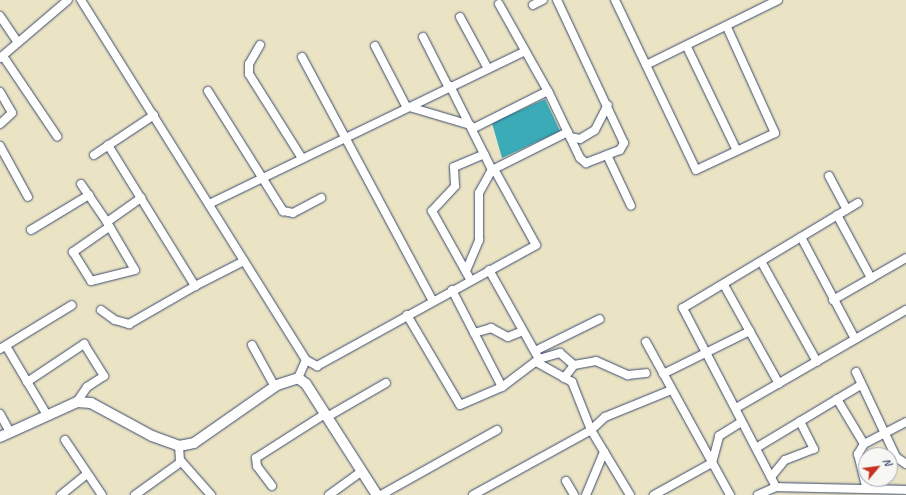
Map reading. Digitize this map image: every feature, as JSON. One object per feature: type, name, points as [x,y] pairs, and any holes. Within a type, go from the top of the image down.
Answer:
[{"type":"main road","points":[[0,437],[77,402],[91,403],[152,436],[179,446],[210,433],[275,387],[298,378],[306,384],[376,494]]},
{"type":"street","points":[[57,136],[1,57],[68,0]]},
{"type":"street","points":[[81,0],[306,360],[317,366],[470,279],[536,245],[484,154],[423,37]]},
{"type":"street","points":[[532,5],[543,0]]},
{"type":"street","points":[[499,4],[524,51],[548,91],[583,162],[620,150],[624,143],[608,105],[558,0]]},
{"type":"street","points":[[615,0],[696,170],[775,133],[727,28]]},
{"type":"street","points":[[646,65],[727,28],[778,0]]},
{"type":"street","points":[[0,16],[18,43]]},
{"type":"street","points":[[460,17],[487,67]]},
{"type":"street","points":[[260,45],[249,64],[250,74],[302,158]]},
{"type":"street","points":[[375,46],[406,106],[471,127],[548,91]]},
{"type":"street","points":[[687,47],[737,151]]},
{"type":"street","points":[[209,204],[406,106],[524,51]]},
{"type":"street","points":[[302,57],[433,301]]},
{"type":"street","points":[[208,91],[286,213],[321,198]]},
{"type":"street","points":[[0,92],[12,113],[0,124]]},
{"type":"street","points":[[569,134],[580,140],[595,130],[608,105]]},
{"type":"street","points":[[94,155],[154,115]]},
{"type":"street","points":[[466,271],[479,240],[479,193],[493,169],[569,134]]},
{"type":"street","points":[[108,145],[195,286]]},
{"type":"street","points":[[0,146],[28,197]]},
{"type":"street","points":[[470,279],[432,211],[454,186],[454,166],[484,154]]},
{"type":"street","points":[[607,155],[631,206]]},
{"type":"street","points":[[829,176],[847,210]]},
{"type":"street","points":[[81,184],[108,225],[135,270],[91,281],[73,252],[108,225],[141,198]]},
{"type":"street","points":[[31,230],[89,195]]},
{"type":"street","points":[[776,486],[741,422],[736,408],[683,308],[762,263],[858,203]]},
{"type":"street","points":[[838,215],[871,278]]},
{"type":"street","points":[[802,237],[832,300],[856,340]]},
{"type":"street","points":[[832,300],[906,258]]},
{"type":"street","points":[[101,310],[115,320],[129,324],[195,286],[244,261]]},
{"type":"street","points":[[762,263],[817,362]]},
{"type":"street","points":[[489,270],[534,351],[538,361],[572,382],[590,430],[630,495]]},
{"type":"street","points":[[724,285],[779,384]]},
{"type":"street","points":[[452,290],[502,388]]},
{"type":"street","points":[[47,415],[27,382],[3,348],[72,305]]},
{"type":"street","points":[[736,408],[906,311]]},
{"type":"street","points":[[407,315],[460,406],[502,388],[538,361],[560,353],[574,365]]},
{"type":"street","points":[[534,351],[600,319]]},
{"type":"street","points":[[474,333],[491,328],[508,337],[523,331]]},
{"type":"street","points":[[663,374],[708,354],[750,332]]},
{"type":"street","points":[[646,342],[730,495]]},
{"type":"street","points":[[27,382],[84,344],[104,376],[87,387],[77,402]]},
{"type":"street","points":[[252,345],[275,387]]},
{"type":"street","points":[[298,378],[306,360]]},
{"type":"street","points":[[564,378],[574,365],[596,361],[628,375],[646,372]]},
{"type":"street","points":[[856,372],[896,457],[906,464]]},
{"type":"street","points":[[272,486],[256,466],[256,458],[326,416],[386,383]]},
{"type":"street","points":[[756,448],[861,385]]},
{"type":"street","points":[[472,495],[590,430],[605,418],[671,390]]},
{"type":"street","points":[[837,399],[864,444]]},
{"type":"street","points":[[0,414],[10,432]]},
{"type":"street","points":[[771,477],[785,460],[814,449],[800,421]]},
{"type":"street","points":[[654,495],[712,463],[719,436],[741,422]]},
{"type":"street","points":[[862,491],[858,454],[864,444],[906,422]]},
{"type":"street","points":[[376,494],[497,430]]},
{"type":"street","points":[[65,440],[86,475],[102,495]]},
{"type":"street","points":[[179,446],[181,462],[210,495]]},
{"type":"street","points":[[586,495],[604,452]]},
{"type":"street","points":[[135,495],[181,462]]},
{"type":"street","points":[[330,495],[362,471]]},
{"type":"street","points":[[61,495],[86,475]]},
{"type":"street","points":[[566,481],[574,495]]},
{"type":"street","points":[[758,495],[776,486],[862,491],[904,489]]},
{"type":"street","points":[[808,487],[812,495]]},
{"type":"water","points":[[545,99],[560,131],[502,158],[492,123]]}]
